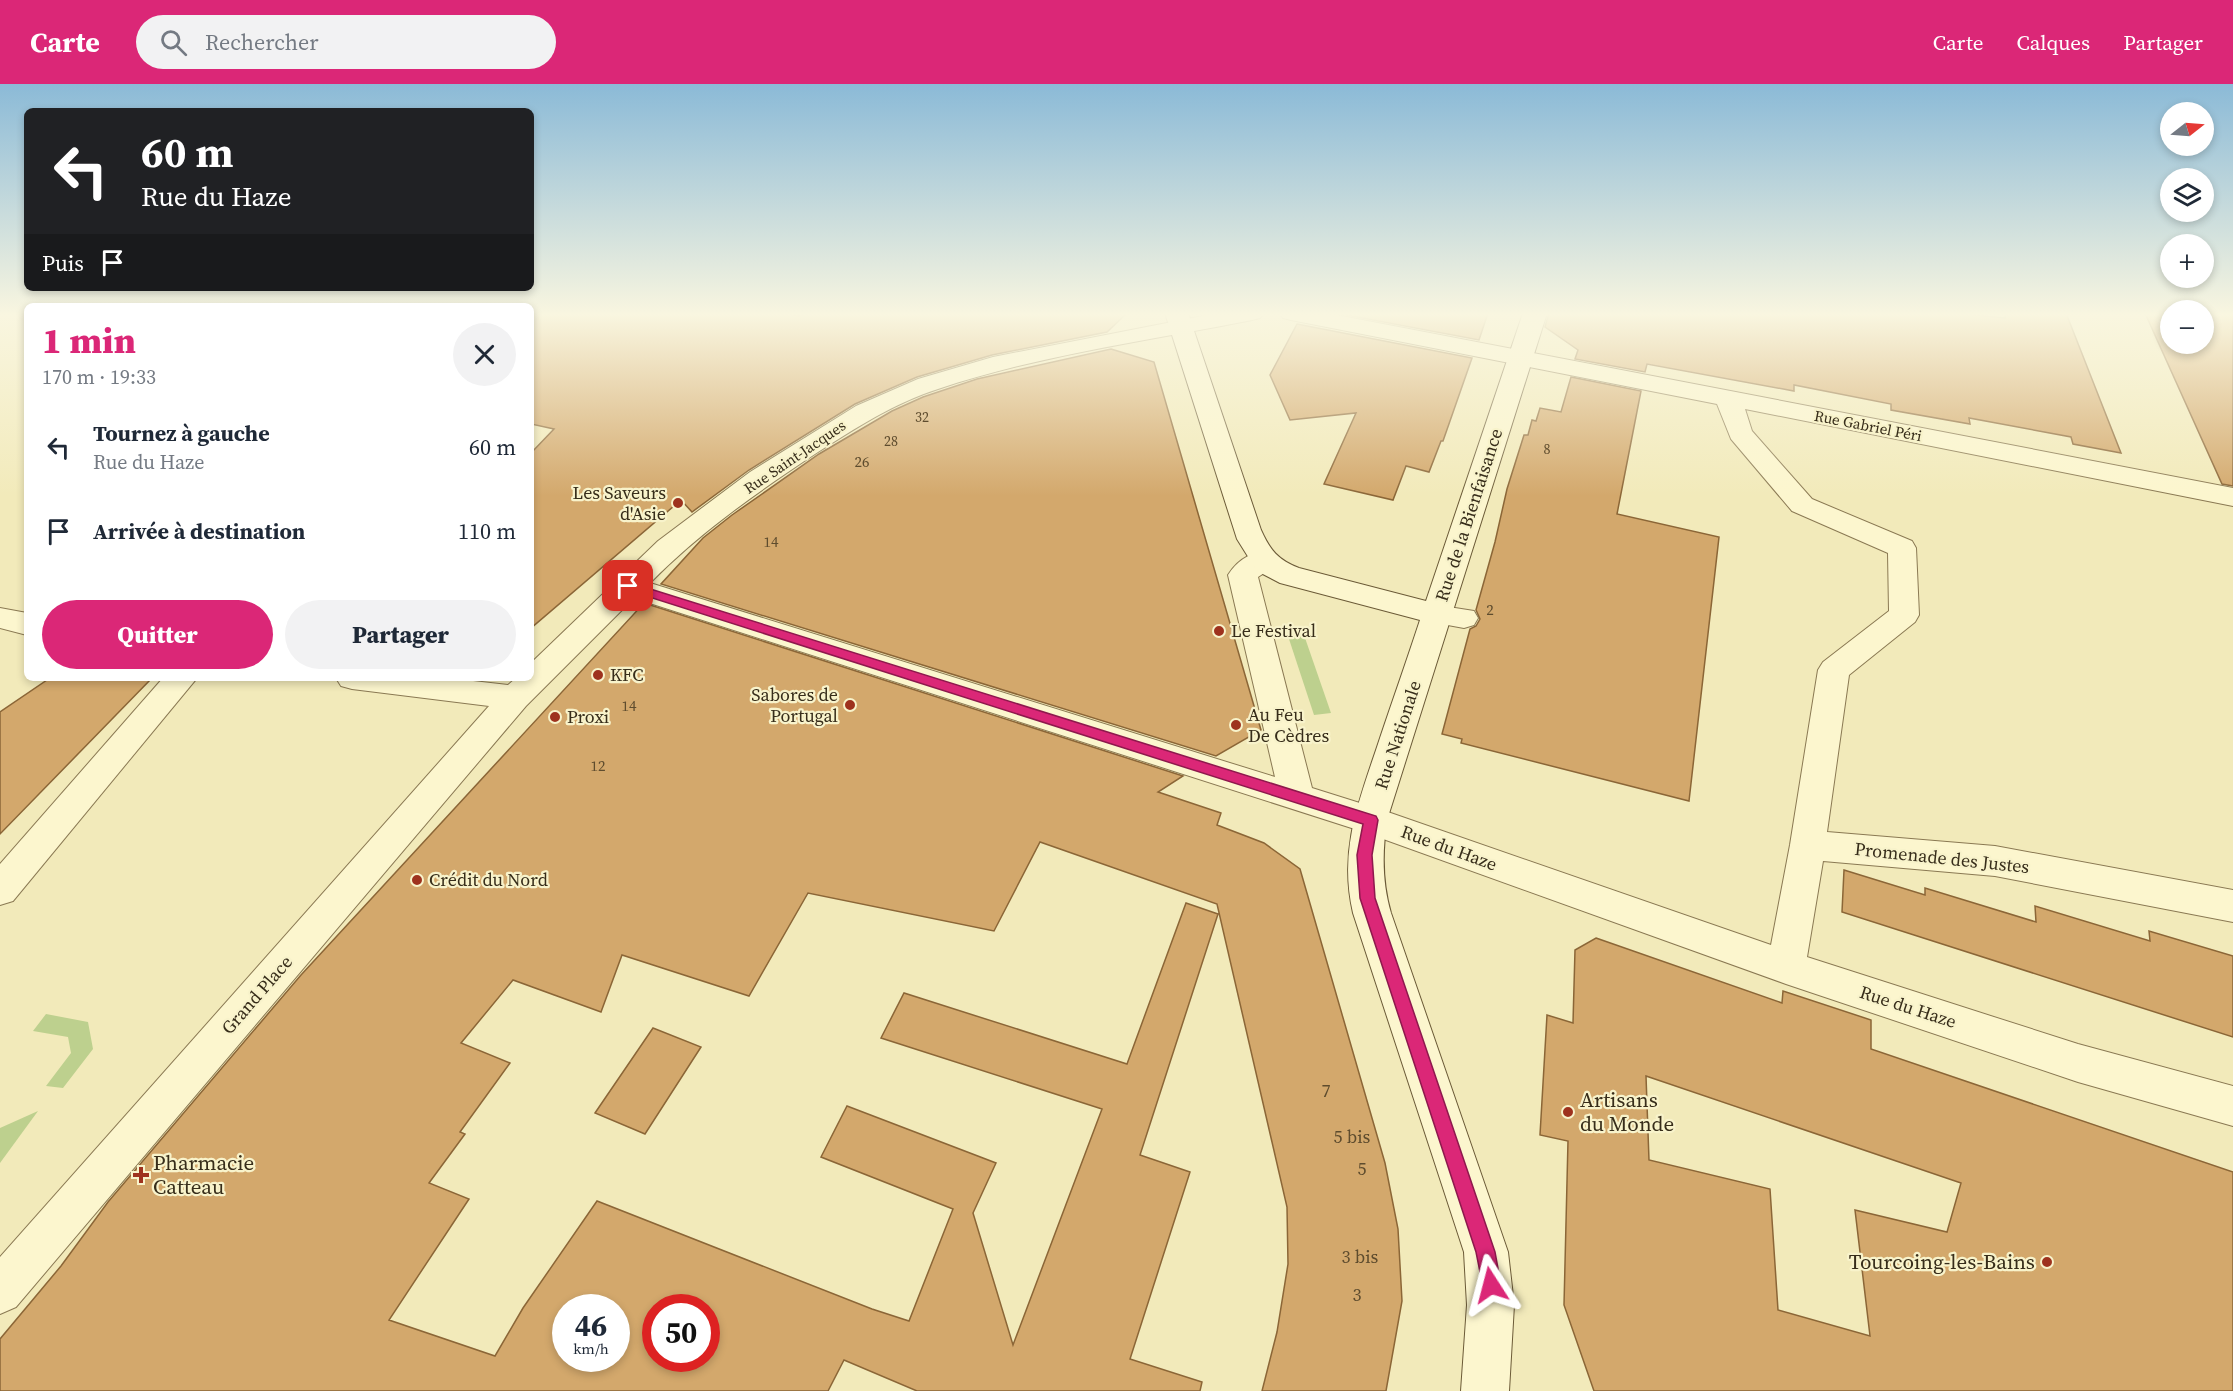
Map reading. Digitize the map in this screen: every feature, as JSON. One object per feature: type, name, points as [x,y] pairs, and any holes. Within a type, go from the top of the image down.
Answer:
[{"type":"street","name":"Rue Saint-Jacques","points":[[534,679],[668,548],[759,478],[834,430],[891,399],[959,374]]},
{"type":"street","points":[[1196,374],[1247,530],[1262,561],[1290,576],[1450,616]]},
{"type":"street","name":"Rue de la Bienfaisance","points":[[1450,616],[1516,374]]},
{"type":"street","name":"Rue Gabriel Péri","points":[[1601,374],[2233,497]]},
{"type":"street","points":[[1728,399],[1740,433],[1802,505],[1902,548],[1904,615],[1834,670],[1808,845],[1786,966]]},
{"type":"street","points":[[1262,561],[1243,575],[1297,797]]},
{"type":"street","name":"Rue du Haze","points":[[628,586],[1370,820],[1786,966],[2103,1071],[2233,1106]]},
{"type":"street","name":"Rue Nationale","points":[[1450,616],[1370,820],[1364,868],[1372,913],[1486,1252],[1491,1285],[1492,1323],[1485,1391]]},
{"type":"street","points":[[0,618],[24,623]]},
{"type":"street","points":[[0,890],[178,681]]},
{"type":"street","points":[[410,681],[526,687]]},
{"type":"street","name":"Rue Saint-Jacques","points":[[526,687],[532,681]]},
{"type":"street","name":"Grand Place","points":[[0,1292],[526,687]]},
{"type":"street","name":"Promenade des Justes","points":[[1808,845],[1995,861],[2233,906]]},
{"type":"green space","points":[[1304,635],[1331,713],[1314,715],[1288,636]]},
{"type":"green space","points":[[46,1014],[88,1022],[93,1049],[63,1088],[46,1086],[71,1053],[68,1037],[33,1031]]},
{"type":"green space","points":[[38,1111],[0,1163],[0,1128]]},
{"type":"building","points":[[534,374],[927,374],[855,404],[749,470],[692,512],[681,500],[534,625],[534,450],[554,429],[534,425]]},
{"type":"building","points":[[999,374],[1157,374],[1261,730],[1216,756],[661,584],[703,538],[819,454],[892,411],[923,397]]},
{"type":"building","points":[[1466,374],[1443,441],[1441,441],[1429,472],[1406,466],[1393,500],[1324,484],[1356,413],[1290,420],[1270,375]]},
{"type":"building","points":[[1701,374],[2090,374],[2121,453],[2073,444],[2071,437],[1969,418],[1970,424],[1891,410],[1891,404],[1794,385],[1794,391]]},
{"type":"building","points":[[2172,374],[2233,374],[2233,486],[2222,484]]},
{"type":"building","points":[[1571,377],[1641,391],[1617,514],[1719,537],[1689,801],[1461,743],[1462,739],[1442,734],[1470,629],[1476,626],[1480,619],[1476,610],[1507,489],[1524,435],[1528,435],[1532,420],[1536,421],[1540,408],[1561,412]]},
{"type":"building","points":[[644,603],[1183,776],[1158,792],[1221,813],[1217,825],[1264,843],[1300,869],[1385,1163],[1398,1229],[1402,1301],[1386,1391],[1262,1391],[1277,1332],[1288,1264],[1287,1207],[1217,904],[1040,842],[994,931],[808,893],[749,996],[622,955],[601,1012],[513,980],[461,1043],[510,1063],[460,1132],[465,1134],[429,1183],[469,1199],[389,1320],[495,1356],[523,1308],[597,1201],[872,1309],[909,1321],[953,1209],[821,1157],[847,1106],[996,1163],[973,1213],[1013,1345],[1102,1109],[881,1038],[904,993],[1127,1064],[1186,903],[1218,914],[1140,1155],[1190,1172],[1130,1359],[1202,1382],[1200,1391],[917,1391],[844,1360],[828,1391],[0,1391],[0,1339],[61,1266],[108,1202],[301,975]]},
{"type":"building","points":[[46,681],[149,681],[0,834],[0,712]]},
{"type":"building","points":[[1844,870],[1925,895],[1925,888],[2036,922],[2035,906],[2150,941],[2149,931],[2233,956],[2233,1037],[1842,912]]},
{"type":"building","points":[[1596,938],[1782,1003],[1783,991],[1871,1020],[1871,1049],[2233,1172],[2233,1391],[1594,1391],[1564,1305],[1568,1141],[1540,1135],[1547,1015],[1573,1023],[1575,950]],"holes":[[[1646,1076],[1961,1183],[1947,1232],[1855,1210],[1870,1336],[1778,1310],[1770,1189],[1649,1160]]]},
{"type":"building","points":[[653,1028],[701,1047],[645,1134],[595,1113]]},
{"type":"place","name":"Les Saveurs d'Asie","points":[[678,503]]},
{"type":"place","name":"Le Festival","points":[[1219,631]]},
{"type":"place","name":"KFC","points":[[598,675]]},
{"type":"place","name":"Sabores de Portugal","points":[[850,705]]},
{"type":"place","name":"Proxi","points":[[555,717]]},
{"type":"place","name":"Au Feu De Cèdres","points":[[1236,725]]},
{"type":"place","name":"Crédit du Nord","points":[[417,880]]},
{"type":"place","name":"Artisans du Monde","points":[[1568,1112]]},
{"type":"place","name":"Pharmacie Catteau","points":[[141,1175]]},
{"type":"place","name":"Tourcoing-les-Bains","points":[[2047,1262]]},
{"type":"route","points":[[628,586],[1370,820],[1364,868],[1368,898],[1387,961],[1486,1252],[1491,1285]]}]
